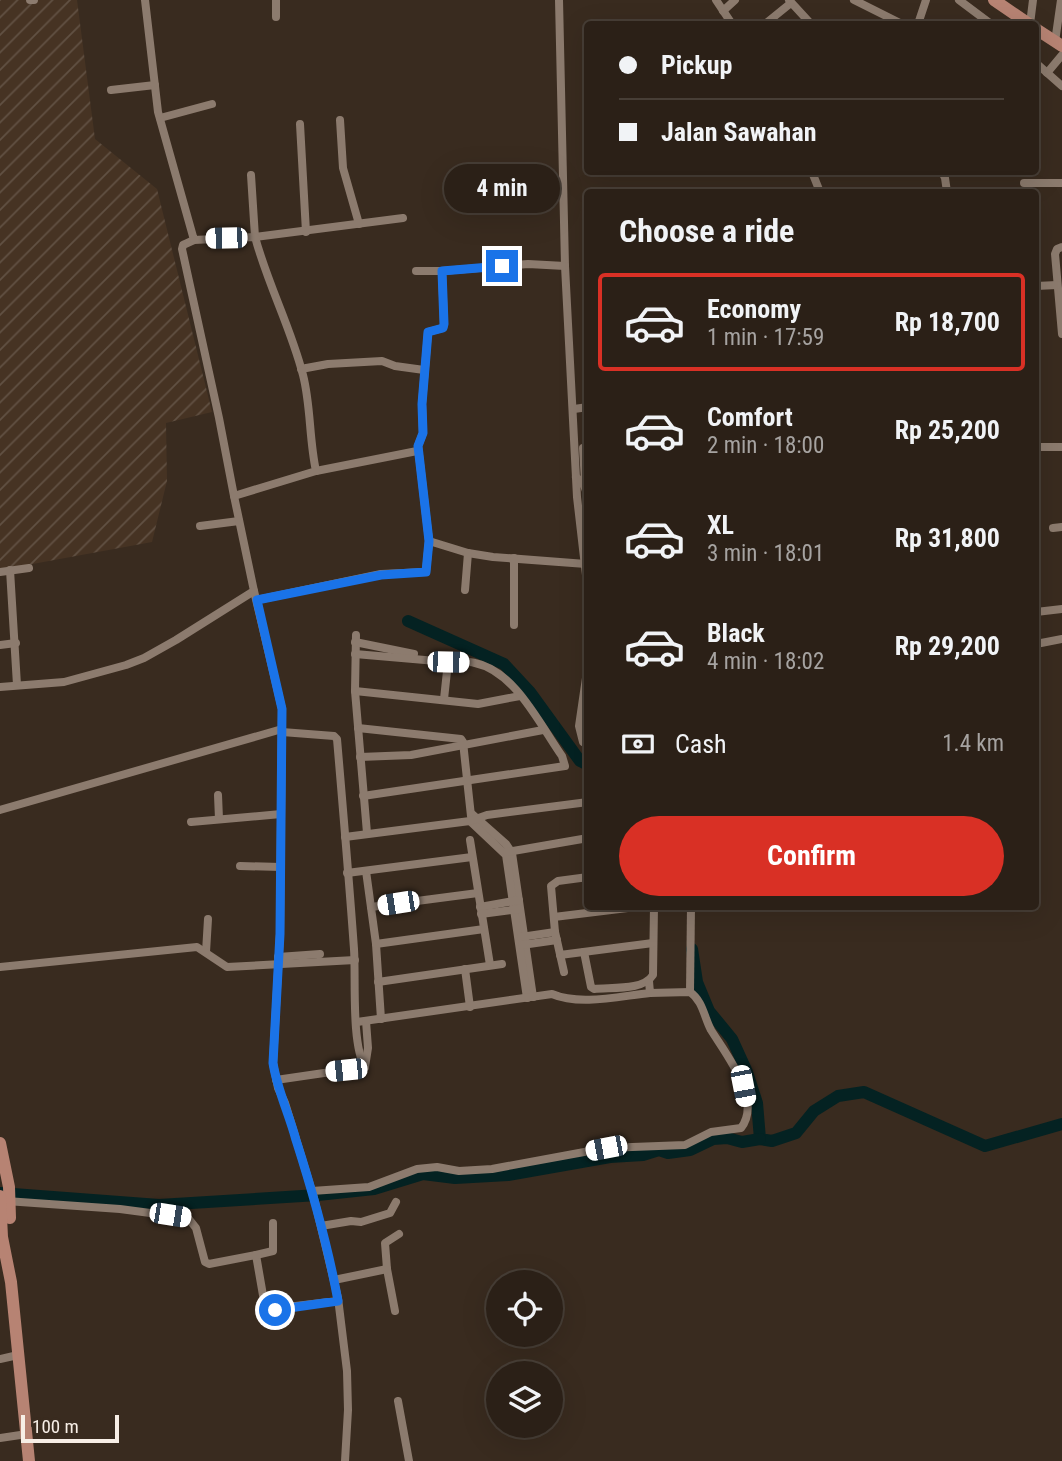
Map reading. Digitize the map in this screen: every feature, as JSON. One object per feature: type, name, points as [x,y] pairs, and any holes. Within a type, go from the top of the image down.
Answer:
[{"type":"main road","points":[[994,0],[1010,6],[1027,21]]},
{"type":"main road","points":[[1039,31],[1059,44]]},
{"type":"main road","points":[[0,1143],[10,1237],[6,1250],[29,1461]]},
{"type":"street","points":[[145,0],[160,118],[194,240]]},
{"type":"street","points":[[276,0],[276,17]]},
{"type":"street","points":[[559,0],[565,266],[573,409],[583,481]]},
{"type":"street","points":[[716,0],[730,21]]},
{"type":"street","points":[[723,11],[736,0]]},
{"type":"street","points":[[853,0],[896,21]]},
{"type":"street","points":[[919,21],[926,0]]},
{"type":"street","points":[[959,0],[986,21]]},
{"type":"street","points":[[1030,21],[1033,0]]},
{"type":"street","points":[[1059,44],[1061,0]]},
{"type":"street","points":[[768,21],[790,1],[808,21]]},
{"type":"street","points":[[1051,68],[1062,55]]},
{"type":"street","points":[[1039,64],[1051,68],[1062,86]]},
{"type":"street","points":[[111,90],[155,85]]},
{"type":"street","points":[[160,118],[212,104]]},
{"type":"street","points":[[340,120],[343,168],[359,225]]},
{"type":"street","points":[[300,124],[306,232]]},
{"type":"street","points":[[251,175],[256,237],[265,273],[301,369],[316,471]]},
{"type":"street","points":[[1024,183],[1062,183]]},
{"type":"street","points":[[345,1461],[347,1371],[338,1301],[313,1194],[273,1063],[281,867],[282,709],[255,595],[182,250],[183,244],[194,240],[306,232],[403,218]]},
{"type":"street","points":[[1062,247],[1055,252],[1062,334]]},
{"type":"street","points":[[416,271],[528,264],[565,266]]},
{"type":"street","points":[[0,687],[64,682],[126,665],[160,649],[210,617],[255,595],[381,575],[426,572],[429,541],[418,446],[423,433],[424,370],[428,332],[443,328],[444,324],[442,271]]},
{"type":"street","points":[[1039,286],[1057,285]]},
{"type":"street","points":[[301,369],[382,360],[424,370]]},
{"type":"street","points":[[573,409],[584,408]]},
{"type":"street","points":[[234,496],[316,471],[418,446]]},
{"type":"street","points":[[1039,447],[1062,447]]},
{"type":"street","points":[[583,448],[584,523]]},
{"type":"street","points":[[200,526],[239,520]]},
{"type":"street","points":[[429,541],[464,552],[584,564]]},
{"type":"street","points":[[464,552],[465,590]]},
{"type":"street","points":[[514,558],[514,625]]},
{"type":"street","points":[[0,572],[11,576],[29,568]]},
{"type":"street","points":[[11,576],[17,685]]},
{"type":"street","points":[[1039,612],[1062,609]]},
{"type":"street","points":[[367,833],[355,691],[355,639],[418,655],[425,660]]},
{"type":"street","points":[[1039,643],[1062,639]]},
{"type":"street","points":[[0,645],[16,643]]},
{"type":"street","points":[[355,654],[474,663],[494,670],[508,679],[562,756],[565,766],[363,796]]},
{"type":"street","points":[[444,699],[448,662]]},
{"type":"street","points":[[355,691],[478,704],[520,696]]},
{"type":"street","points":[[584,706],[579,726],[584,743]]},
{"type":"street","points":[[358,728],[457,737],[464,745],[473,817],[508,852],[530,998]]},
{"type":"street","points":[[0,810],[282,730],[336,737],[362,1022],[360,1055],[365,1067],[276,1080]]},
{"type":"street","points":[[360,757],[411,755],[543,730]]},
{"type":"street","points":[[218,796],[219,820]]},
{"type":"street","points":[[345,837],[584,803]]},
{"type":"street","points":[[191,822],[281,814]]},
{"type":"street","points":[[508,852],[584,839]]},
{"type":"street","points":[[470,841],[490,965]]},
{"type":"street","points":[[347,873],[472,858]]},
{"type":"street","points":[[240,866],[281,867]]},
{"type":"street","points":[[366,871],[376,944],[381,1019]]},
{"type":"street","points":[[564,972],[556,936],[551,886],[553,883],[584,878]]},
{"type":"street","points":[[371,907],[478,893]]},
{"type":"street","points":[[481,911],[517,905]]},
{"type":"street","points":[[554,917],[611,910]]},
{"type":"street","points":[[584,952],[591,987],[594,989],[640,985],[649,981],[653,975],[654,910]]},
{"type":"street","points":[[313,1194],[369,1187],[417,1169],[438,1167],[455,1171],[492,1170],[606,1148],[685,1145],[711,1132],[741,1128],[745,1123],[746,1101],[739,1073],[710,1028],[700,1004],[690,992],[691,910]]},
{"type":"street","points":[[206,952],[208,919]]},
{"type":"street","points":[[376,944],[484,929]]},
{"type":"street","points":[[522,941],[556,936]]},
{"type":"street","points":[[560,955],[653,943]]},
{"type":"street","points":[[0,967],[197,947],[227,967],[320,954]]},
{"type":"street","points":[[278,961],[355,960]]},
{"type":"street","points":[[378,982],[502,964]]},
{"type":"street","points":[[465,969],[470,1007]]},
{"type":"street","points":[[649,981],[650,993]]},
{"type":"street","points":[[362,1022],[552,994],[562,999],[690,992]]},
{"type":"street","points":[[4,1197],[188,1218],[196,1228],[205,1262],[209,1264],[273,1251],[273,1223]]},
{"type":"street","points":[[321,1226],[371,1219],[390,1213],[396,1202]]},
{"type":"street","points":[[395,1311],[385,1243],[399,1234]]},
{"type":"street","points":[[256,1255],[264,1301],[270,1309],[338,1301]]},
{"type":"street","points":[[334,1280],[387,1269]]},
{"type":"street","points":[[0,1359],[18,1355]]},
{"type":"street","points":[[398,1401],[409,1461]]},
{"type":"street","points":[[0,1438],[27,1434]]},
{"type":"shaded area","points":[[0,0],[77,0],[95,139],[157,189],[212,412],[166,423],[167,481],[152,542],[0,570]]},
{"type":"waterway","points":[[408,621],[504,664],[530,692],[584,763]]},
{"type":"waterway","points":[[692,949],[697,982],[709,1011],[732,1039],[747,1072],[757,1103],[760,1139],[772,1141],[796,1133],[814,1111],[838,1096],[864,1092],[985,1146],[1062,1124]]},
{"type":"waterway","points":[[0,1193],[159,1205],[318,1195],[374,1189],[423,1174],[455,1178],[508,1175],[610,1157],[643,1155],[659,1150],[668,1153],[690,1150],[713,1139],[727,1138],[742,1142],[760,1139]]},
{"type":"route","points":[[275,1310],[338,1301],[314,1198],[273,1063],[280,934],[282,709],[257,600],[381,575],[426,572],[429,541],[417,451],[423,433],[422,404],[428,332],[443,328],[444,324],[442,271],[502,266]]}]
